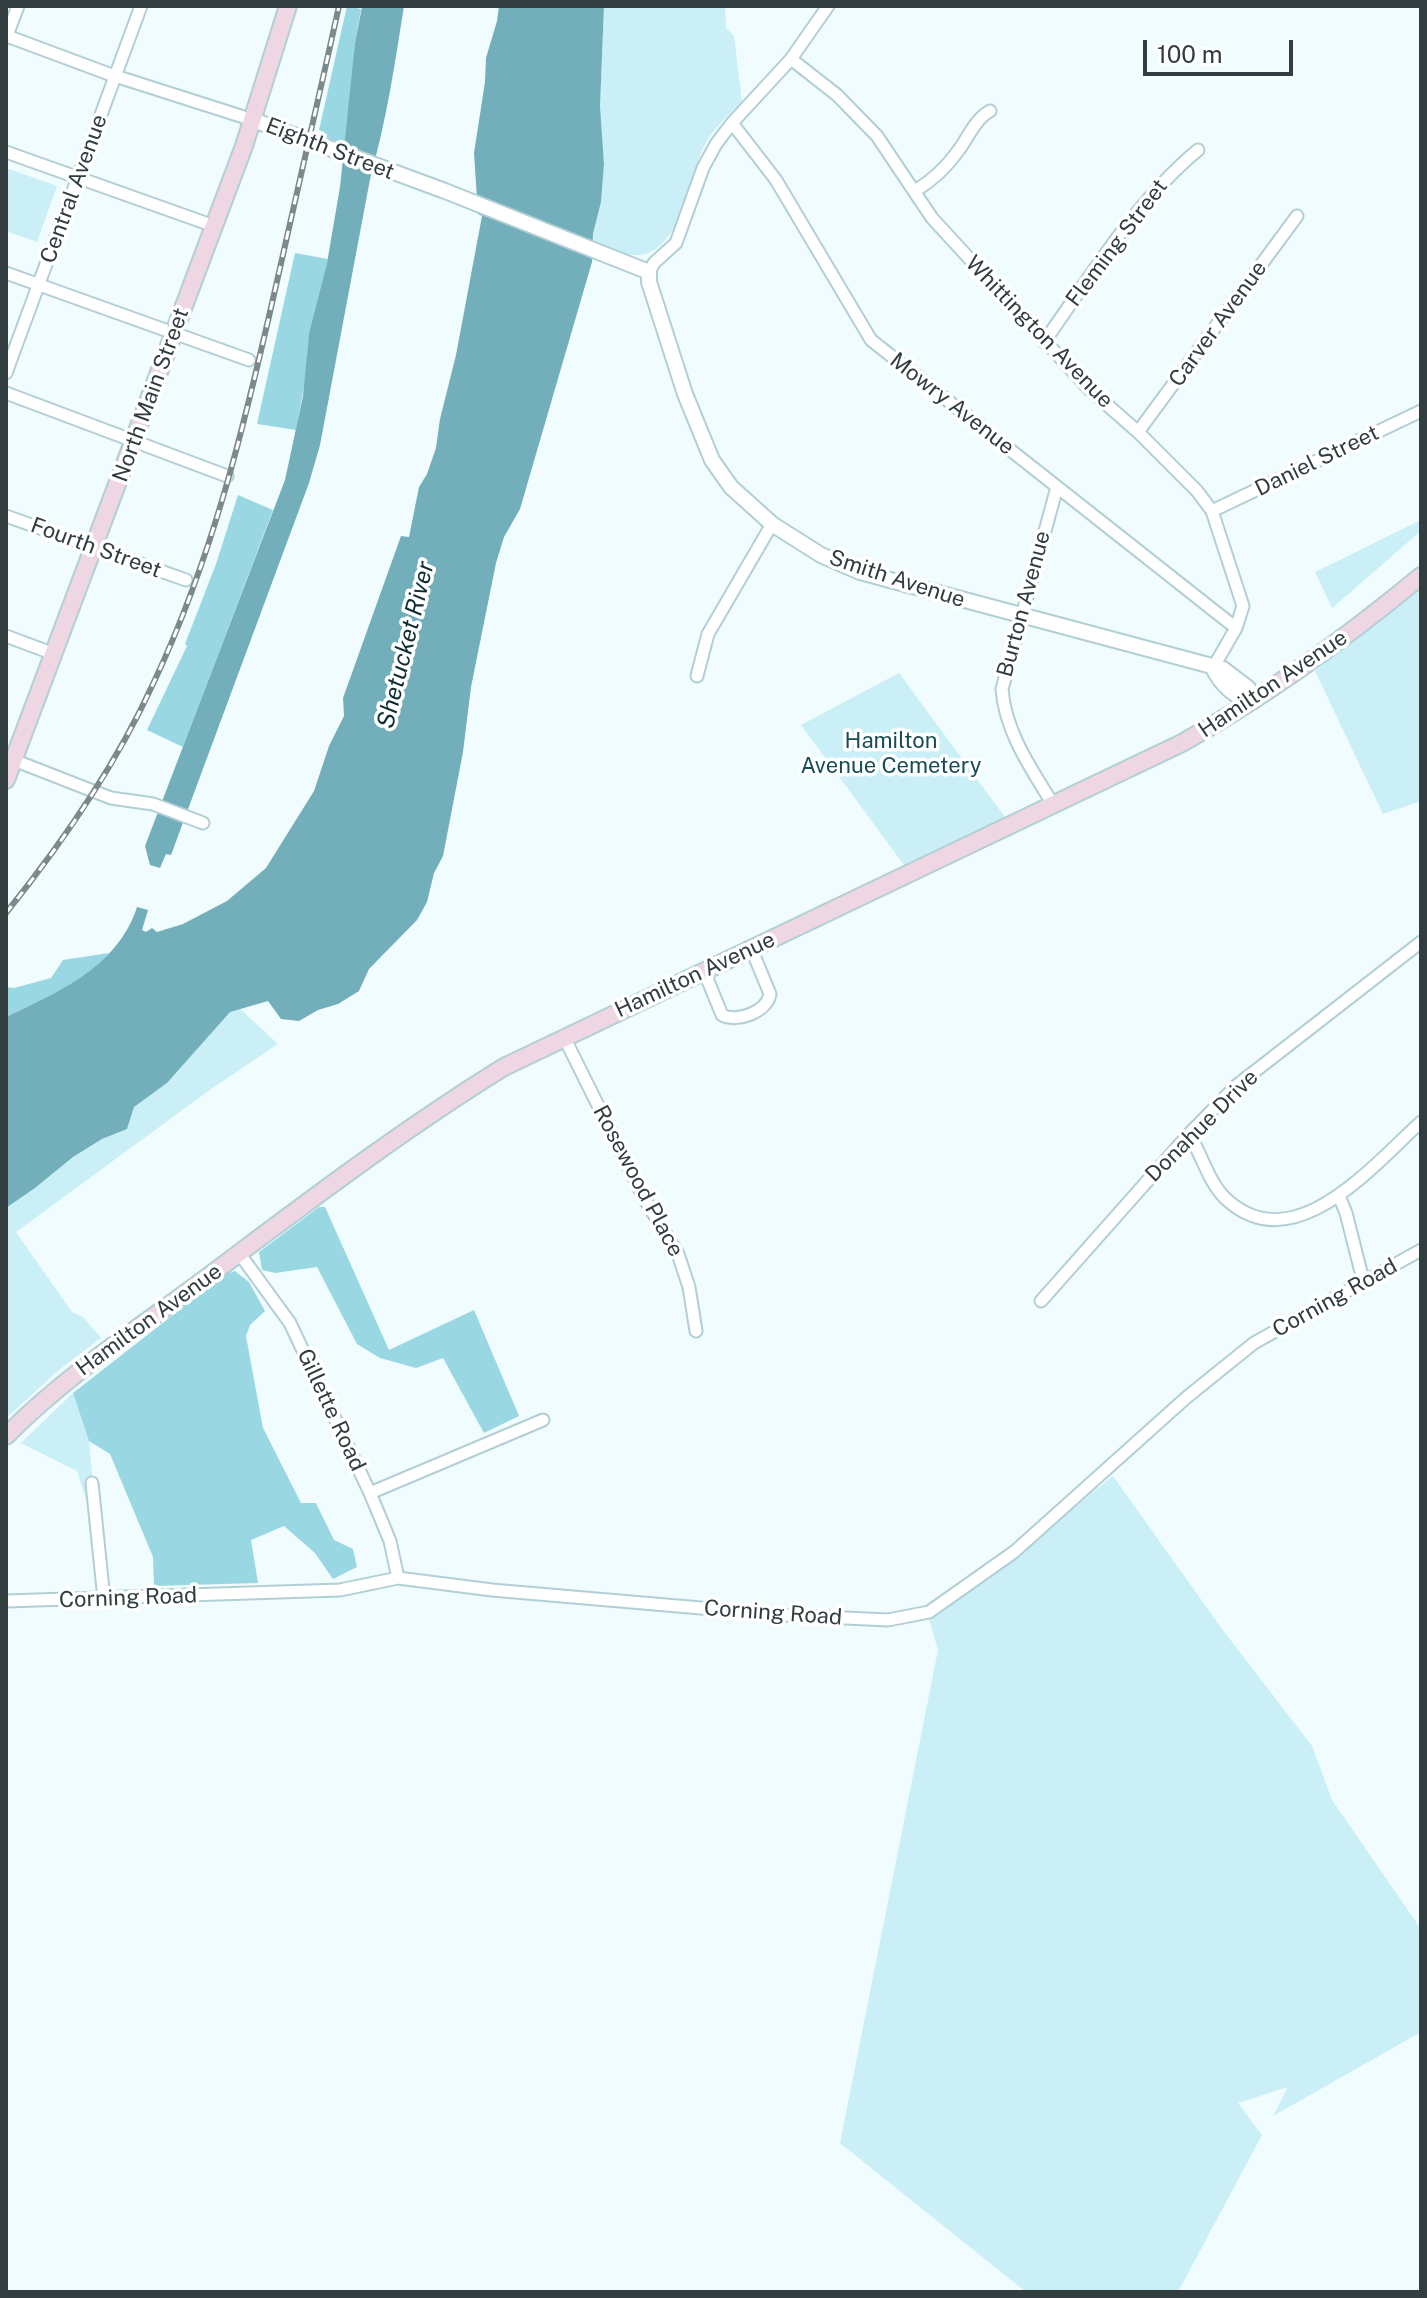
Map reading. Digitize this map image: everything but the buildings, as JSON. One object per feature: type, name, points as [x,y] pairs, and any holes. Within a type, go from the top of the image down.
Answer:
[{"type":"main road","name":"North Main Street","points":[[6,780],[10,758],[54,654],[253,120],[284,7]]},
{"type":"main road","name":"Hamilton Avenue","points":[[6,1436],[78,1371],[436,1109],[504,1067],[1182,743],[1254,701],[1340,641],[1421,576]]},
{"type":"street","points":[[6,37],[18,6]]},
{"type":"street","name":"Central Avenue","points":[[6,373],[141,6]]},
{"type":"street","points":[[649,272],[654,263],[676,243],[703,168],[716,144],[791,59],[828,6]]},
{"type":"street","name":"Eighth Street","points":[[6,37],[253,120],[476,203],[649,272]]},
{"type":"street","name":"Whittington Avenue","points":[[791,59],[837,95],[877,136],[932,218],[1044,342],[1197,491],[1212,511],[1243,606],[1236,628],[1213,668]]},
{"type":"street","points":[[915,191],[938,175],[979,120],[990,111]]},
{"type":"street","name":"Mowry Avenue","points":[[732,123],[776,180],[871,340],[1236,628]]},
{"type":"street","name":"Fleming Street","points":[[1044,342],[1137,212],[1173,170],[1198,150]]},
{"type":"street","points":[[6,152],[214,226]]},
{"type":"street","name":"Carver Avenue","points":[[1138,432],[1297,216]]},
{"type":"street","name":"Smith Avenue","points":[[649,272],[649,282],[685,394],[712,460],[724,480],[772,524],[821,555],[860,572],[1021,617],[1176,655],[1233,675],[1248,688],[1254,701]]},
{"type":"street","points":[[6,273],[249,360]]},
{"type":"street","points":[[6,393],[227,476]]},
{"type":"street","name":"Daniel Street","points":[[1212,511],[1421,411]]},
{"type":"street","name":"Burton Avenue","points":[[1054,806],[1015,738],[1003,710],[1002,689],[1057,487]]},
{"type":"street","name":"Fourth Street","points":[[6,516],[186,580]]},
{"type":"street","points":[[697,676],[708,634],[772,524]]},
{"type":"street","points":[[6,636],[54,654]]},
{"type":"street","points":[[10,758],[111,798],[160,807],[203,823]]},
{"type":"street","name":"Donahue Drive","points":[[1041,1301],[1189,1134],[1236,1086],[1421,942]]},
{"type":"street","points":[[704,971],[722,1015],[735,1018],[754,1012],[767,1003],[770,994],[751,948]]},
{"type":"street","name":"Rosewood Place","points":[[564,1037],[644,1198],[678,1254],[689,1287],[696,1331]]},
{"type":"street","points":[[1189,1134],[1202,1154],[1212,1182],[1227,1200],[1255,1217],[1287,1221],[1310,1213],[1339,1196],[1421,1122]]},
{"type":"street","points":[[1339,1196],[1363,1280]]},
{"type":"street","name":"Corning Road","points":[[6,1601],[340,1590],[398,1578],[492,1590],[782,1615],[888,1620],[929,1612],[1014,1552],[1187,1397],[1254,1343],[1421,1250]]},
{"type":"street","name":"Gillette Road","points":[[239,1253],[290,1323],[370,1493],[390,1541],[398,1578]]},
{"type":"street","points":[[370,1493],[543,1420]]},
{"type":"street","points":[[92,1483],[104,1599]]},
{"type":"green space","points":[[604,6],[725,6],[726,28],[734,36],[742,101],[706,142],[672,230],[662,244],[650,252],[635,255],[594,242],[593,236],[601,202],[604,164],[600,106]]},
{"type":"green space","points":[[6,168],[57,186],[37,242],[6,231]]},
{"type":"green space","points":[[1421,520],[1421,531],[1332,608],[1315,572]]},
{"type":"green space","points":[[1421,586],[1421,801],[1383,814],[1315,671]]},
{"type":"green space","name":"Hamilton Avenue Cemetery","points":[[899,673],[1005,817],[904,865],[801,725]]},
{"type":"green space","points":[[240,1009],[278,1044],[211,1089],[16,1232],[72,1312],[83,1317],[101,1338],[59,1370],[6,1418],[6,1208],[73,1157],[102,1139],[127,1129],[134,1107],[167,1083],[229,1012]]},
{"type":"green space","points":[[73,1393],[89,1441],[96,1517],[91,1515],[77,1471],[21,1443]]},
{"type":"green space","points":[[1113,1476],[1222,1629],[1312,1746],[1332,1800],[1421,1929],[1421,2032],[1273,2116],[1288,2087],[1238,2103],[1262,2135],[1178,2292],[1026,2292],[840,2143],[938,1650],[928,1616],[968,1593]]},
{"type":"shaded area","points":[[347,6],[361,9],[355,43],[347,144],[323,138],[324,132],[319,130]]},
{"type":"shaded area","points":[[295,253],[328,259],[308,342],[307,370],[296,430],[257,424]]},
{"type":"shaded area","points":[[238,495],[273,510],[183,747],[147,730],[187,646],[185,644]]},
{"type":"shaded area","points":[[109,953],[76,981],[6,1017],[6,987],[14,988],[51,978],[63,960]]},
{"type":"shaded area","points":[[319,1207],[325,1207],[389,1350],[474,1310],[519,1416],[484,1433],[443,1358],[416,1368],[380,1358],[357,1344],[317,1267],[275,1273],[262,1270],[259,1252]]},
{"type":"shaded area","points":[[235,1271],[249,1282],[265,1311],[250,1325],[246,1336],[263,1428],[301,1503],[316,1503],[334,1540],[353,1549],[357,1567],[333,1579],[315,1553],[284,1526],[251,1540],[258,1583],[154,1586],[153,1557],[110,1454],[89,1441],[73,1393],[224,1275]]},
{"type":"water","points":[[404,6],[320,445],[309,483],[171,855],[166,854],[160,868],[150,865],[145,846],[285,480],[303,396],[309,334],[327,263],[340,187],[355,43],[362,7]]},
{"type":"water","name":"Shetucket River","points":[[499,6],[604,6],[600,106],[604,164],[601,202],[593,234],[592,262],[520,509],[504,537],[496,563],[471,687],[463,752],[443,856],[434,873],[427,902],[417,920],[369,969],[359,991],[299,1021],[281,1019],[268,1001],[230,1012],[167,1083],[134,1107],[127,1129],[102,1139],[73,1157],[6,1208],[6,1017],[47,998],[85,975],[116,946],[137,907],[148,910],[142,930],[146,932],[152,928],[157,932],[183,924],[227,901],[266,868],[314,791],[329,746],[344,716],[343,698],[401,536],[409,537],[419,487],[436,448],[482,216],[478,214],[474,153],[486,58]]},
{"type":"railway","points":[[6,913],[68,831],[122,745],[153,684],[193,588],[225,491],[251,392],[339,6]]}]
